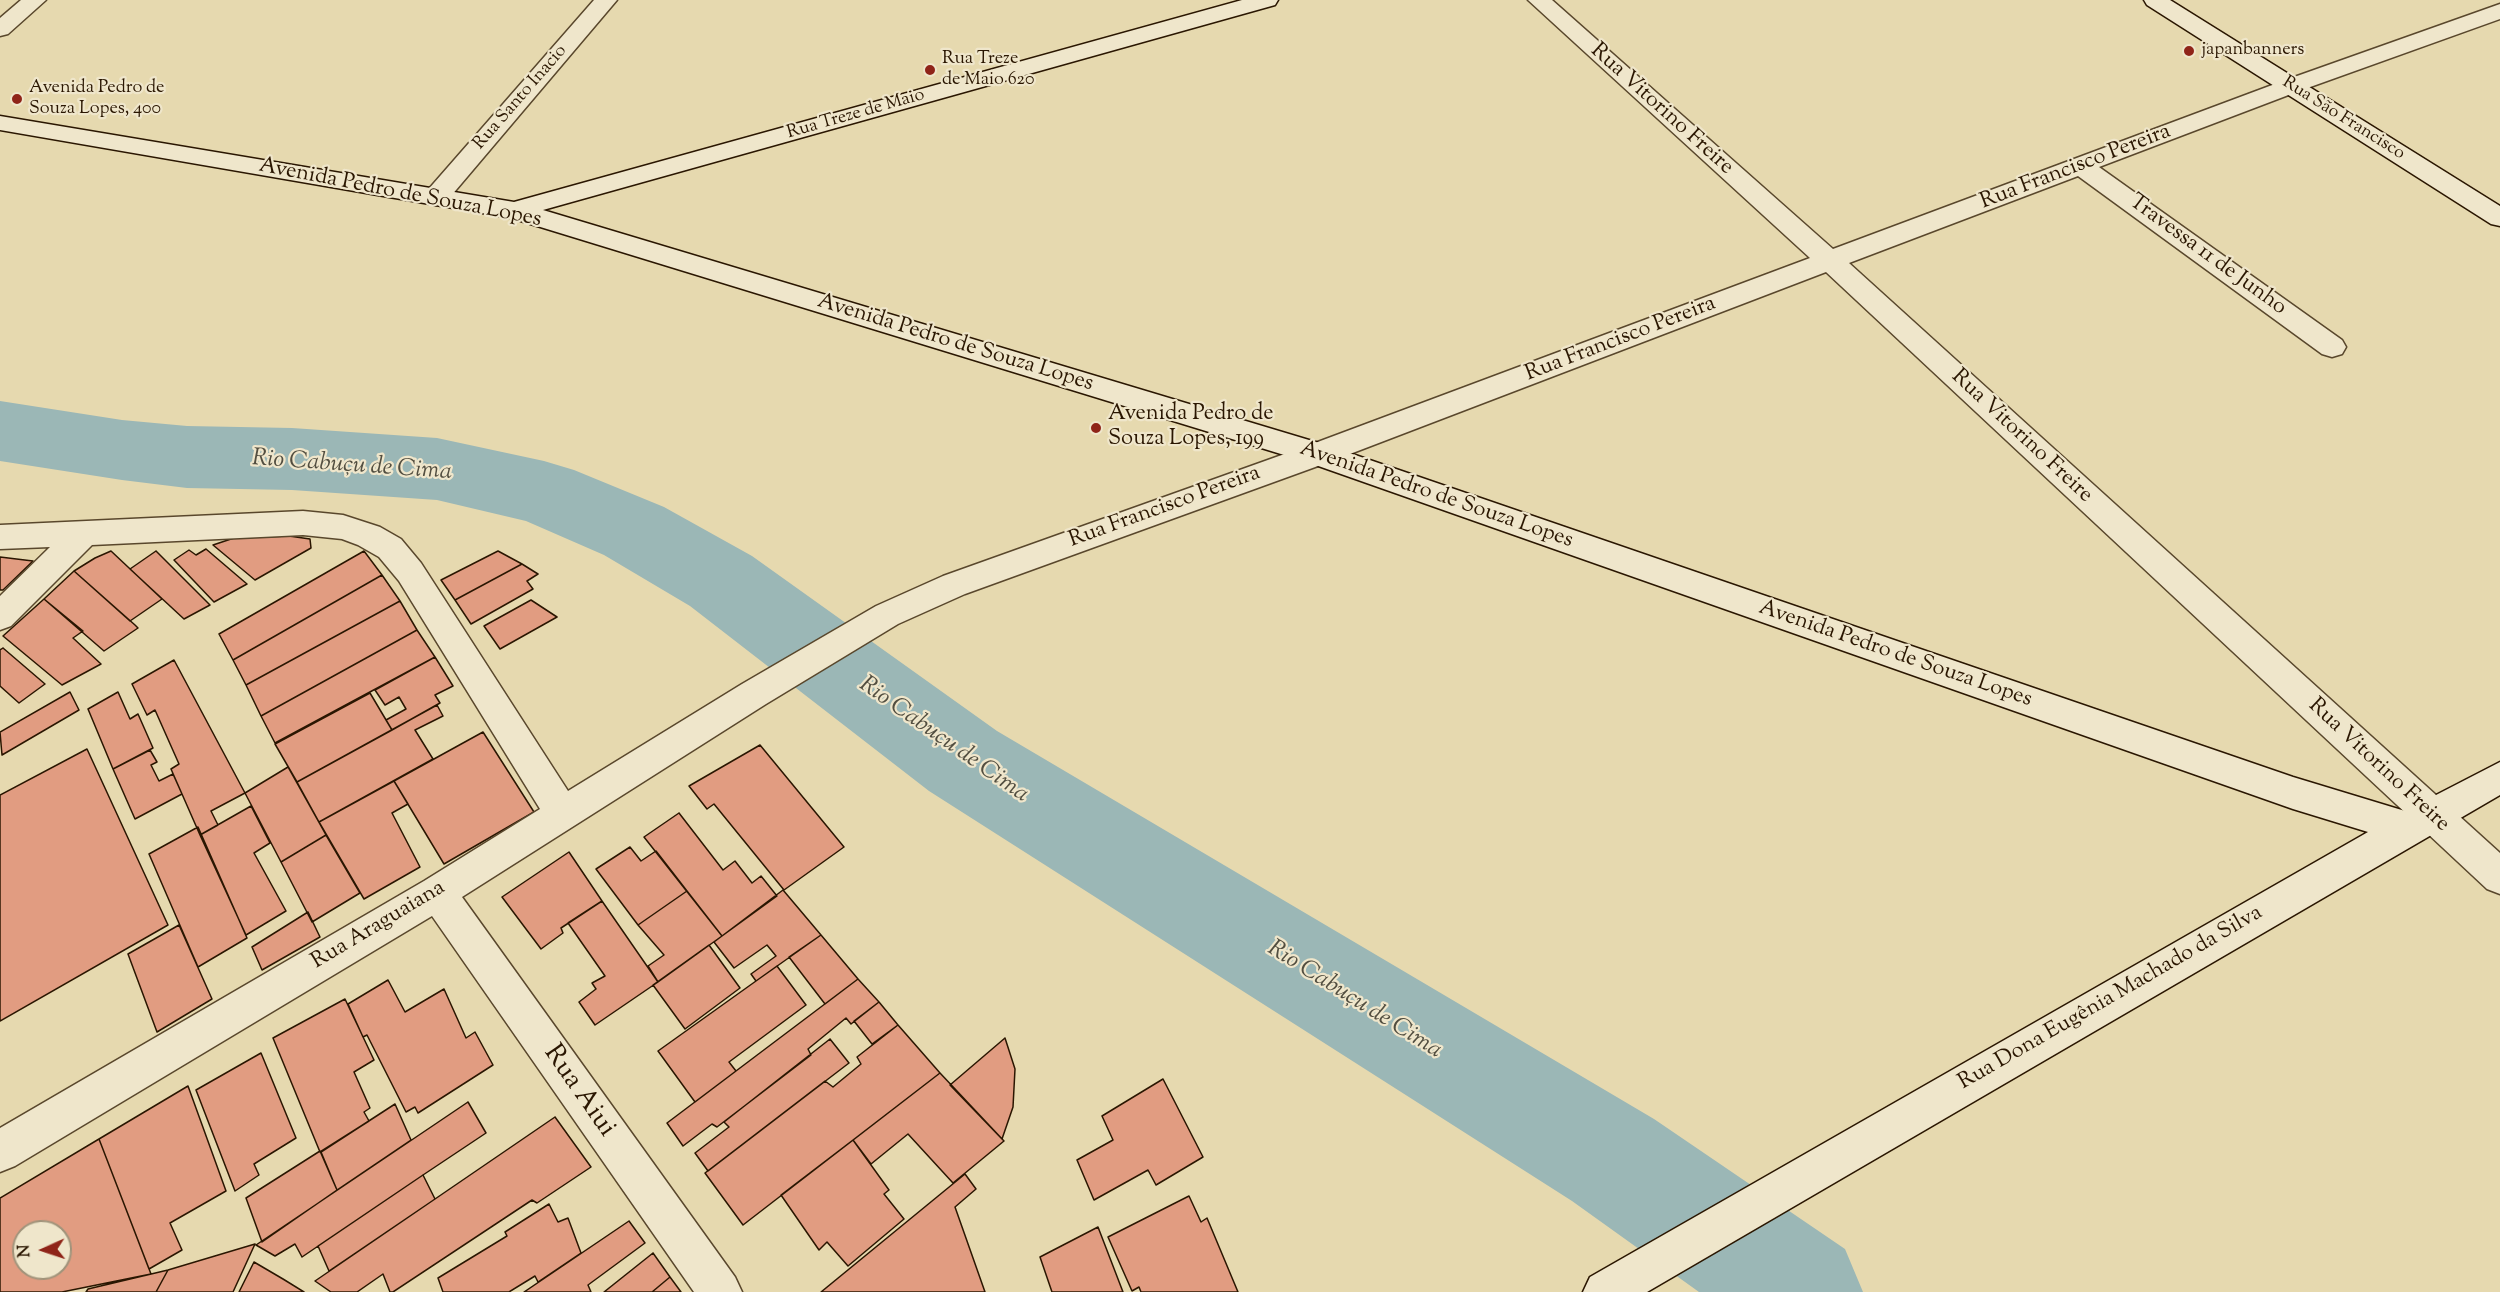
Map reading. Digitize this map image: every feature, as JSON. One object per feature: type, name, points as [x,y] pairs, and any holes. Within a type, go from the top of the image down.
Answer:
[{"type":"street","points":[[0,29],[35,0]]},
{"type":"street","name":"Rua Santo Inacio","points":[[436,197],[606,0]]},
{"type":"street","name":"Rua Treze de Maio","points":[[514,210],[1267,0]]},
{"type":"street","name":"Rua Vitorino Freire","points":[[1539,0],[1831,262],[2420,822],[2500,877]]},
{"type":"street","name":"Rua São Francisco","points":[[2155,0],[2500,218]]},
{"type":"street","name":"Rua Francisco Pereira","points":[[754,694],[887,615],[954,585],[1318,454],[1831,262],[2291,86],[2500,11]]},
{"type":"street","name":"Avenida Pedro de Souza Lopes","points":[[0,123],[514,210],[1318,454],[2282,789],[2420,822]]},
{"type":"street","name":"Travessa 11 de Junho","points":[[2082,166],[2332,347]]},
{"type":"street","points":[[0,537],[303,523],[343,527],[369,536],[390,548],[410,572],[563,814]]},
{"type":"street","points":[[0,617],[83,534]]},
{"type":"street","name":"Rua Araguaiana","points":[[0,1150],[437,893],[754,694]]},
{"type":"street","name":"Rua Dona Eugênia Machado da Silva","points":[[1622,1283],[1815,1169],[2500,777]]},
{"type":"street","name":"Rua Aiui","points":[[437,893],[720,1292]]},
{"type":"building","points":[[289,536],[310,539],[311,548],[255,580],[213,545],[234,538]]},
{"type":"building","points":[[206,549],[247,584],[214,602],[174,560],[189,550],[196,555]]},
{"type":"building","points":[[111,551],[162,599],[130,621],[74,571]]},
{"type":"building","points":[[156,551],[210,605],[184,619],[130,569]]},
{"type":"building","points":[[364,551],[382,575],[233,660],[219,634]]},
{"type":"building","points":[[498,551],[522,564],[455,600],[441,580]]},
{"type":"building","points":[[0,557],[33,561],[3,590],[0,590]]},
{"type":"building","points":[[522,564],[538,574],[527,581],[533,589],[471,624],[455,600]]},
{"type":"building","points":[[74,571],[138,628],[104,651],[44,599]]},
{"type":"building","points":[[382,575],[400,601],[246,685],[233,660]]},
{"type":"building","points":[[44,599],[83,631],[73,638],[101,664],[62,685],[3,636]]},
{"type":"building","points":[[531,600],[557,617],[500,649],[484,626]]},
{"type":"building","points":[[400,601],[417,630],[261,716],[246,685]]},
{"type":"building","points":[[417,630],[435,657],[275,743],[261,716]]},
{"type":"building","points":[[3,648],[45,684],[19,703],[0,686],[0,650]]},
{"type":"building","points":[[435,657],[453,686],[435,695],[440,703],[392,730],[386,720],[406,709],[399,697],[385,705],[375,690]]},
{"type":"building","points":[[174,660],[245,793],[211,811],[218,825],[200,835],[171,769],[179,764],[155,710],[147,715],[132,684]]},
{"type":"building","points":[[70,692],[79,710],[2,755],[0,732]]},
{"type":"building","points":[[118,692],[130,719],[138,714],[153,748],[113,769],[88,709]]},
{"type":"building","points":[[370,693],[392,730],[297,782],[275,744]]},
{"type":"building","points":[[437,705],[443,716],[415,730],[433,759],[319,822],[297,782]]},
{"type":"building","points":[[483,732],[534,812],[444,864],[394,781]]},
{"type":"building","points":[[760,745],[844,847],[784,890],[714,804],[707,809],[689,786]]},
{"type":"building","points":[[87,749],[168,925],[0,1021],[0,795]]},
{"type":"building","points":[[150,750],[157,762],[151,765],[159,781],[173,774],[182,794],[135,819],[113,769]]},
{"type":"building","points":[[288,767],[326,835],[281,862],[245,793]]},
{"type":"building","points":[[394,781],[408,804],[392,813],[420,867],[364,899],[319,822]]},
{"type":"building","points":[[251,806],[270,843],[254,853],[286,911],[246,935],[200,835]]},
{"type":"building","points":[[679,813],[723,870],[735,861],[752,883],[761,876],[777,896],[722,936],[644,837]]},
{"type":"building","points":[[198,827],[247,938],[198,967],[149,854]]},
{"type":"building","points":[[326,835],[360,893],[312,922],[281,862]]},
{"type":"building","points":[[630,847],[641,861],[656,851],[687,891],[638,925],[596,869]]},
{"type":"building","points":[[569,852],[602,901],[561,928],[563,933],[541,949],[502,897]]},
{"type":"building","points":[[783,890],[821,935],[756,981],[751,974],[776,956],[767,945],[734,968],[714,942]]},
{"type":"building","points":[[687,891],[722,936],[658,982],[648,966],[664,955],[638,925]]},
{"type":"building","points":[[602,901],[658,982],[595,1025],[579,1002],[596,989],[592,983],[605,976],[568,923]]},
{"type":"building","points":[[308,912],[320,937],[262,970],[252,947]]},
{"type":"building","points":[[179,925],[212,999],[157,1032],[128,954]]},
{"type":"building","points":[[821,935],[858,979],[825,1004],[789,957]]},
{"type":"building","points":[[709,945],[740,988],[685,1029],[653,985]]},
{"type":"building","points":[[777,966],[806,1005],[729,1062],[736,1071],[695,1102],[658,1051]]},
{"type":"building","points":[[858,979],[879,1002],[851,1024],[846,1018],[808,1049],[811,1055],[717,1127],[712,1124],[683,1146],[667,1123]]},
{"type":"building","points":[[388,980],[405,1012],[444,989],[466,1038],[475,1032],[493,1065],[418,1113],[415,1107],[406,1112],[367,1035],[363,1037],[348,1004]]},
{"type":"building","points":[[345,999],[374,1060],[354,1072],[370,1108],[364,1112],[369,1121],[320,1152],[273,1038]]},
{"type":"building","points":[[879,1002],[898,1025],[872,1044],[854,1021]]},
{"type":"building","points":[[898,1025],[940,1073],[743,1225],[705,1173],[825,1081],[833,1087],[861,1064],[857,1057]]},
{"type":"building","points":[[1005,1038],[1015,1069],[1013,1107],[1002,1139],[950,1085]]},
{"type":"building","points":[[830,1039],[849,1063],[708,1171],[695,1153],[729,1127],[724,1122]]},
{"type":"building","points":[[261,1053],[296,1138],[254,1164],[259,1175],[235,1191],[196,1090]]},
{"type":"building","points":[[940,1073],[1004,1141],[953,1183],[908,1134],[871,1164],[853,1140]]},
{"type":"building","points":[[1163,1079],[1203,1157],[1156,1185],[1148,1170],[1094,1200],[1077,1160],[1113,1140],[1102,1116]]},
{"type":"building","points":[[188,1086],[226,1191],[170,1223],[182,1250],[149,1269],[99,1139]]},
{"type":"building","points":[[468,1102],[486,1133],[302,1257],[295,1244],[275,1256],[256,1245]]},
{"type":"building","points":[[395,1104],[411,1140],[337,1190],[321,1152]]},
{"type":"building","points":[[555,1117],[591,1167],[537,1203],[532,1200],[393,1292],[390,1292],[383,1274],[357,1292],[331,1292],[315,1281]]},
{"type":"building","points":[[99,1139],[151,1274],[62,1292],[0,1292],[0,1198]]},
{"type":"building","points":[[853,1140],[889,1190],[884,1194],[904,1219],[848,1266],[827,1242],[819,1250],[781,1195]]},
{"type":"building","points":[[320,1151],[337,1190],[262,1242],[246,1198]]},
{"type":"building","points":[[965,1174],[976,1189],[955,1207],[985,1292],[821,1292]]},
{"type":"building","points":[[423,1175],[435,1199],[329,1271],[318,1246]]},
{"type":"building","points":[[1189,1196],[1201,1222],[1207,1218],[1238,1292],[1141,1292],[1139,1287],[1132,1291],[1108,1237]]},
{"type":"building","points":[[549,1204],[558,1222],[568,1218],[581,1253],[538,1282],[535,1276],[509,1292],[443,1292],[438,1278],[507,1236],[505,1232]]},
{"type":"building","points":[[629,1221],[645,1243],[588,1285],[591,1292],[524,1292]]},
{"type":"building","points":[[1098,1227],[1123,1292],[1052,1292],[1040,1257]]},
{"type":"building","points":[[255,1244],[233,1292],[156,1292],[168,1270]]},
{"type":"building","points":[[653,1253],[670,1277],[652,1292],[604,1292]]},
{"type":"building","points":[[254,1262],[283,1279],[304,1292],[239,1292]]},
{"type":"building","points":[[168,1270],[156,1292],[86,1292],[88,1289]]},
{"type":"building","points":[[670,1277],[681,1292],[652,1292]]},
{"type":"waterway","name":"Rio Cabuçu de Cima","points":[[0,431],[122,450],[187,457],[292,459],[437,469],[544,493],[634,531],[721,581],[963,761],[1613,1160],[1802,1292]]},
{"type":"place","name":"japanbanners","points":[[2189,51]]},
{"type":"place","name":"Rua Treze de Maio 620","points":[[930,70]]},
{"type":"place","name":"Avenida Pedro de Souza Lopes, 400","points":[[17,99]]},
{"type":"place","name":"Avenida Pedro de Souza Lopes, 199","points":[[1096,428]]}]
